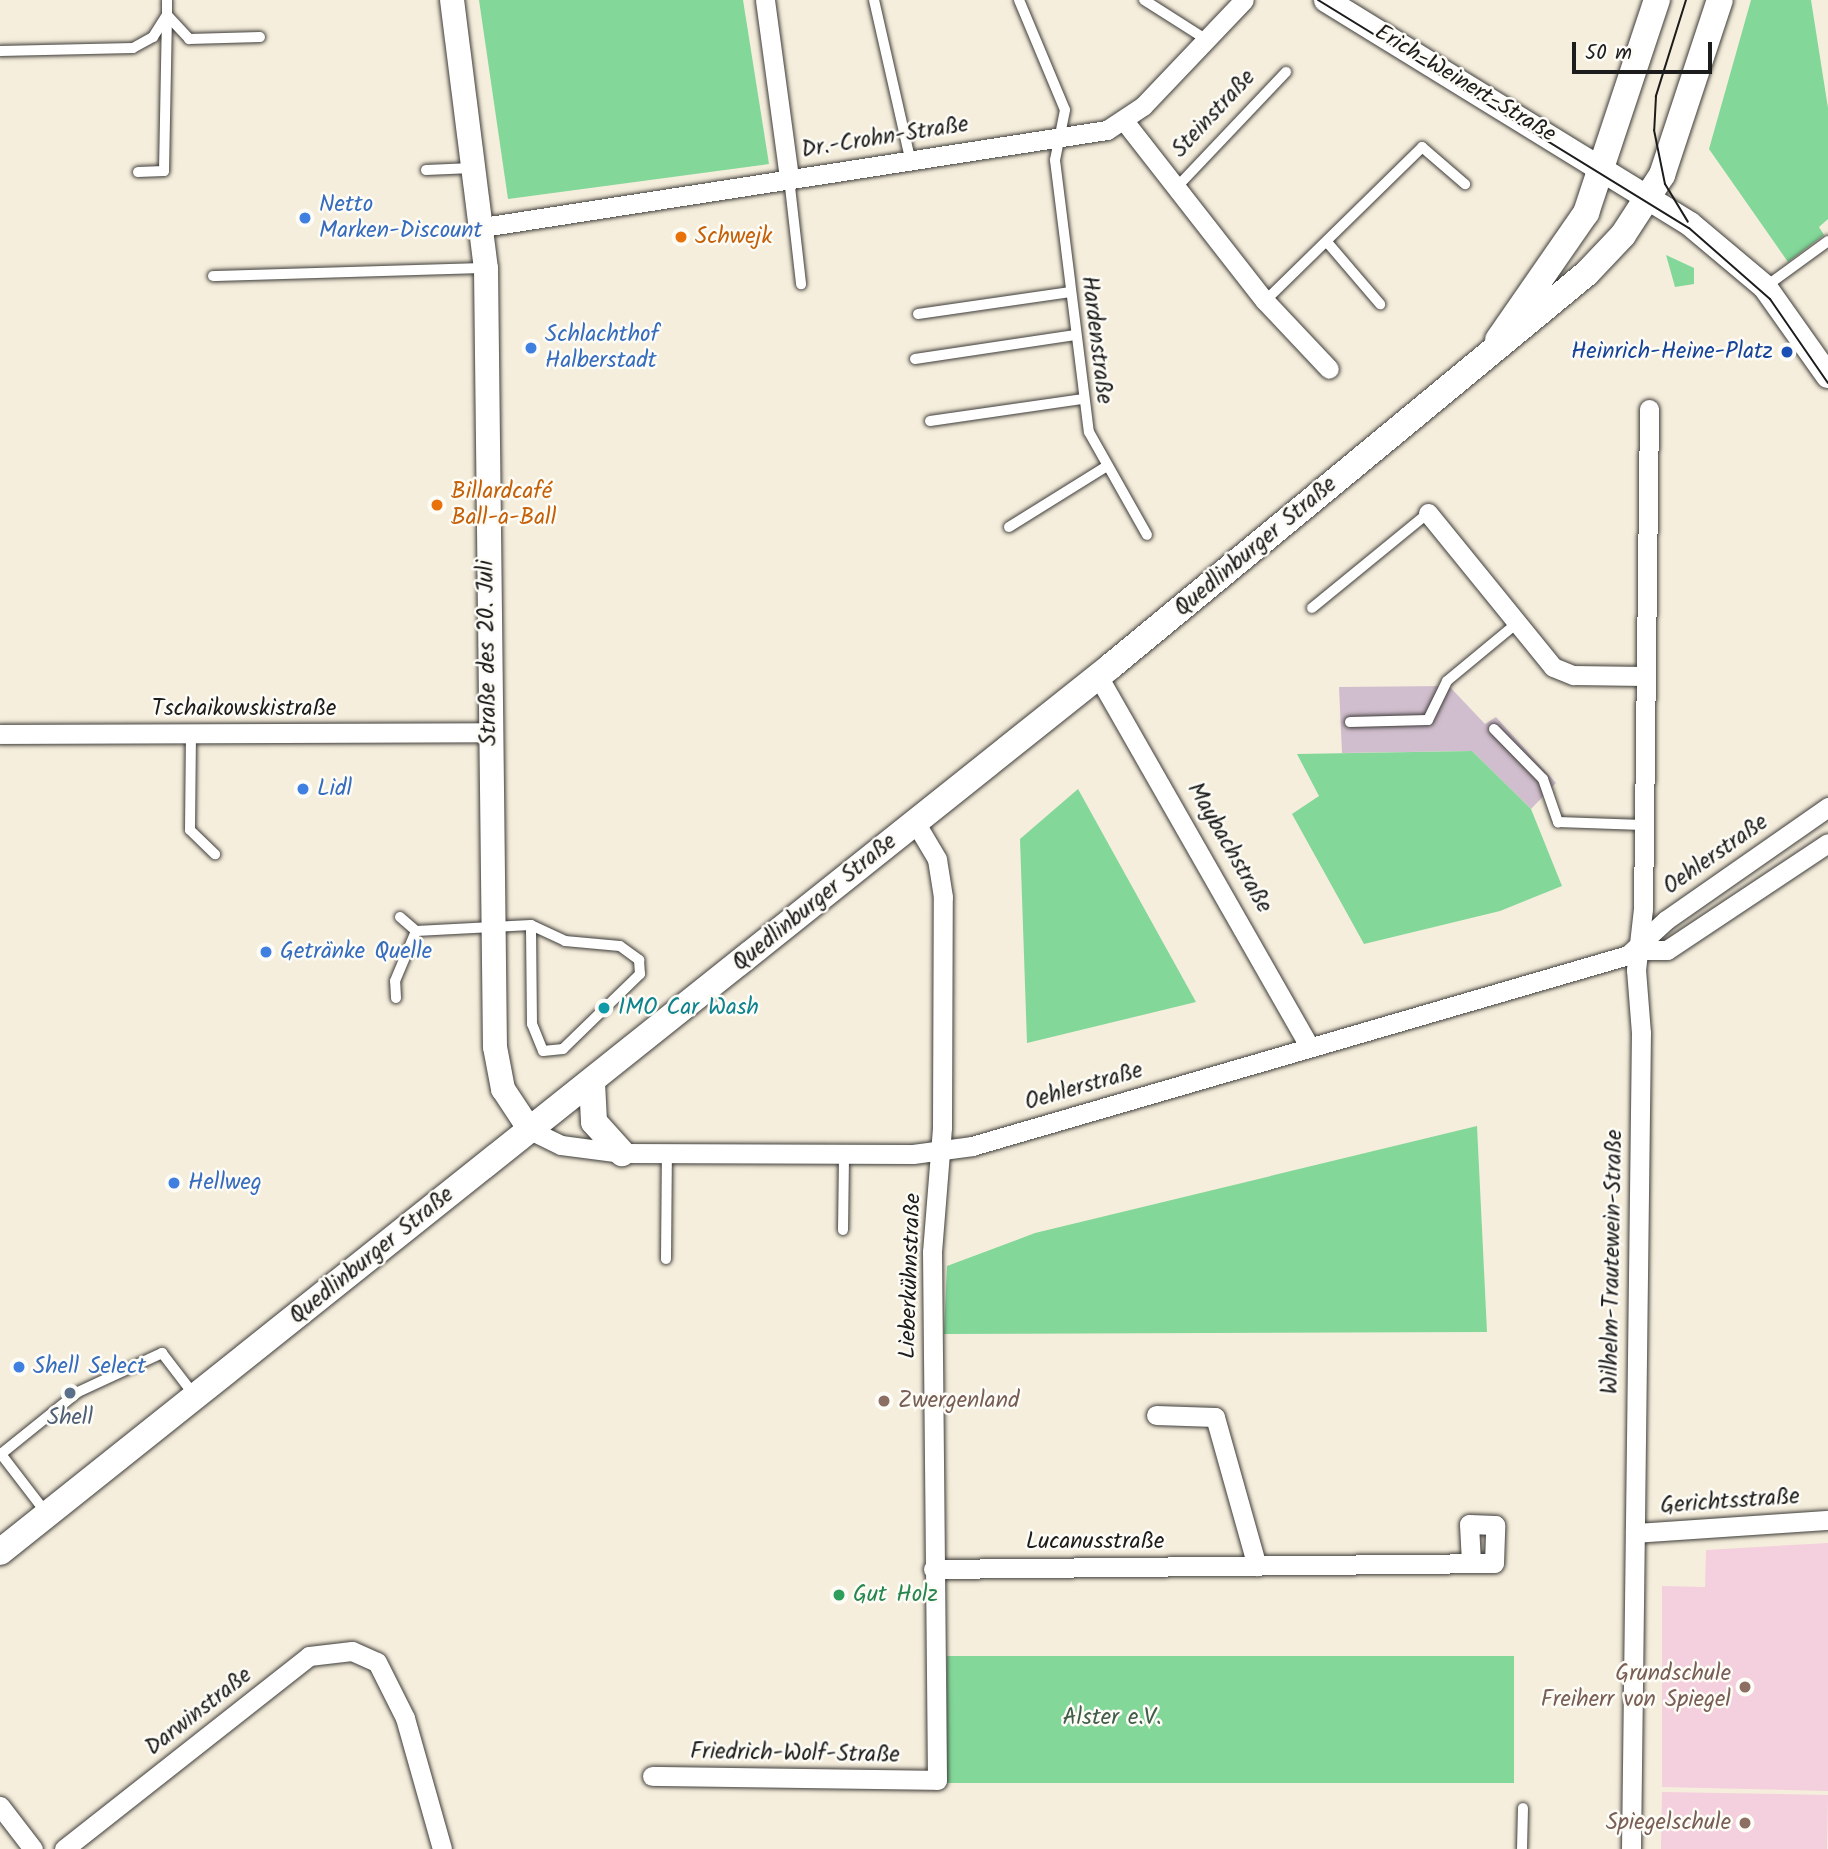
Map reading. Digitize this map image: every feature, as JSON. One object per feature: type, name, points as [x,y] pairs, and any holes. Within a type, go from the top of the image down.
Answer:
[{"type":"main road","name":"Quedlinburger Straße","points":[[1493,351],[1510,314],[1586,213],[1657,0]]},
{"type":"main road","name":"Quedlinburger Straße","points":[[0,1552],[592,1083],[1098,676],[1603,258],[1650,197],[1676,141],[1720,0]]},
{"type":"main road","points":[[592,1083],[594,1122],[622,1153]]},
{"type":"street","name":"Straße des 20. Juli","points":[[452,0],[476,167],[486,268],[489,732],[492,926],[498,1069],[510,1105],[530,1130]]},
{"type":"street","points":[[765,0],[789,178]]},
{"type":"street","points":[[1125,122],[1244,0]]},
{"type":"street","name":"Erich-Weinert-Straße","points":[[1326,0],[1650,197],[1765,287],[1828,376]]},
{"type":"street","name":"Dr.-Crohn-Straße","points":[[483,227],[1062,136],[1125,122]]},
{"type":"street","name":"Steinstraße","points":[[1125,122],[1265,301],[1329,369]]},
{"type":"street","name":"Wilhelm-Trautewein-Straße","points":[[1631,1849],[1639,950],[1649,409]]},
{"type":"street","points":[[1428,513],[1516,624],[1562,673],[1644,676]]},
{"type":"street","name":"Maybachstraße","points":[[1098,676],[1310,1047]]},
{"type":"street","name":"Tschaikowskistraße","points":[[0,734],[489,732]]},
{"type":"street","name":"Oehlerstraße","points":[[1639,950],[1666,920],[1828,807]]},
{"type":"street","name":"Lieberkühnstraße","points":[[915,822],[937,859],[943,897],[940,1152],[932,1252],[937,1780]]},
{"type":"street","name":"Oehlerstraße","points":[[530,1130],[561,1145],[622,1153],[940,1152],[1639,950],[1667,950],[1828,843]]},
{"type":"street","points":[[1156,1415],[1215,1417],[1257,1566]]},
{"type":"street","name":"Gerichtsstraße","points":[[1635,1533],[1828,1520]]},
{"type":"street","name":"Lucanusstraße","points":[[933,1569],[1471,1562]]},
{"type":"street","name":"Darwinstraße","points":[[64,1849],[309,1656],[352,1651],[377,1662],[405,1717],[442,1849]]},
{"type":"street","name":"Friedrich-Wolf-Straße","points":[[652,1776],[937,1780]]},
{"type":"street","points":[[0,1806],[33,1849]]},
{"type":"lane","points":[[138,172],[164,171],[167,0]]},
{"type":"lane","points":[[874,0],[910,159]]},
{"type":"lane","name":"Hardenstraße","points":[[1019,0],[1065,110],[1062,136],[1055,160],[1089,432],[1147,535]]},
{"type":"lane","points":[[1144,0],[1207,40]]},
{"type":"lane","points":[[167,15],[189,39],[260,37]]},
{"type":"lane","points":[[0,51],[133,48],[153,37],[167,15]]},
{"type":"lane","name":"Steinstraße","points":[[1176,188],[1286,72]]},
{"type":"lane","points":[[1265,301],[1422,147],[1465,184]]},
{"type":"lane","points":[[426,170],[476,167]]},
{"type":"lane","points":[[789,178],[802,284]]},
{"type":"lane","points":[[1765,287],[1828,241]]},
{"type":"lane","points":[[1327,242],[1380,303]]},
{"type":"lane","points":[[213,276],[486,268]]},
{"type":"lane","points":[[918,314],[1070,292]]},
{"type":"lane","points":[[915,359],[1075,335]]},
{"type":"lane","points":[[930,421],[1083,399]]},
{"type":"lane","points":[[1009,527],[1107,466]]},
{"type":"lane","points":[[1312,608],[1428,513]]},
{"type":"lane","points":[[1350,722],[1428,720],[1447,681],[1516,624]]},
{"type":"lane","points":[[1494,729],[1543,779],[1558,822],[1643,825]]},
{"type":"lane","points":[[191,734],[190,830],[215,854]]},
{"type":"lane","points":[[400,917],[416,931],[531,925],[565,941],[620,946],[639,960],[640,974],[632,984],[553,1053],[543,1051],[532,1024],[531,925]]},
{"type":"lane","points":[[396,998],[396,981],[416,931]]},
{"type":"lane","points":[[666,1259],[667,1153]]},
{"type":"lane","points":[[843,1230],[844,1154]]},
{"type":"lane","points":[[47,1514],[1,1454],[78,1392],[162,1353],[196,1396]]},
{"type":"lane","points":[[1522,1808],[1522,1849]]},
{"type":"shaded area","points":[[1449,686],[1485,724],[1496,717],[1556,783],[1531,809],[1472,751],[1342,753],[1339,687]]},
{"type":"shaded area","name":"Grundschule Freiherr von Spiegel","points":[[1828,1543],[1828,1791],[1662,1787],[1662,1586],[1705,1587],[1706,1550]]},
{"type":"shaded area","name":"Spiegelschule","points":[[1662,1792],[1828,1795],[1827,1849],[1661,1849]]},
{"type":"green space","points":[[479,0],[743,0],[769,164],[508,199]]},
{"type":"green space","points":[[1751,0],[1811,0],[1828,108],[1828,219],[1819,227],[1824,235],[1788,262],[1709,149]]},
{"type":"green space","points":[[1666,255],[1694,268],[1694,284],[1675,287]]},
{"type":"green space","points":[[1472,751],[1531,809],[1562,886],[1500,911],[1364,944],[1292,814],[1319,796],[1297,754]]},
{"type":"green space","points":[[1078,789],[1196,1002],[1027,1043],[1020,839]]},
{"type":"green space","points":[[1477,1126],[1487,1332],[944,1334],[947,1266],[1035,1233]]},
{"type":"green space","name":"Alster e.V.","points":[[947,1656],[1514,1656],[1514,1783],[947,1783]]},
{"type":"tram line","points":[[1318,0],[1689,228],[1770,299],[1828,383]]},
{"type":"tram line","points":[[1686,0],[1656,96],[1654,130],[1665,184],[1688,222]]},
{"type":"place","name":"Netto Marken-Discount","points":[[305,218]]},
{"type":"place","name":"Schwejk","points":[[681,237]]},
{"type":"place","name":"Schlachthof Halberstadt","points":[[531,348]]},
{"type":"place","name":"Heinrich-Heine-Platz","points":[[1787,352]]},
{"type":"place","name":"Billardcafé Ball-a-Ball","points":[[437,505]]},
{"type":"place","name":"Lidl","points":[[303,789]]},
{"type":"place","name":"Getränke Quelle","points":[[266,952]]},
{"type":"place","name":"IMO Car Wash","points":[[604,1008]]},
{"type":"place","name":"Hellweg","points":[[174,1183]]},
{"type":"place","name":"Shell Select","points":[[19,1367]]},
{"type":"place","name":"Shell","points":[[70,1393]]},
{"type":"place","name":"Zwergenland","points":[[884,1401]]},
{"type":"place","name":"Gut Holz","points":[[839,1595]]},
{"type":"place","name":"Grundschule Freiherr von Spiegel","points":[[1745,1687]]},
{"type":"place","name":"Spiegelschule","points":[[1745,1823]]}]
